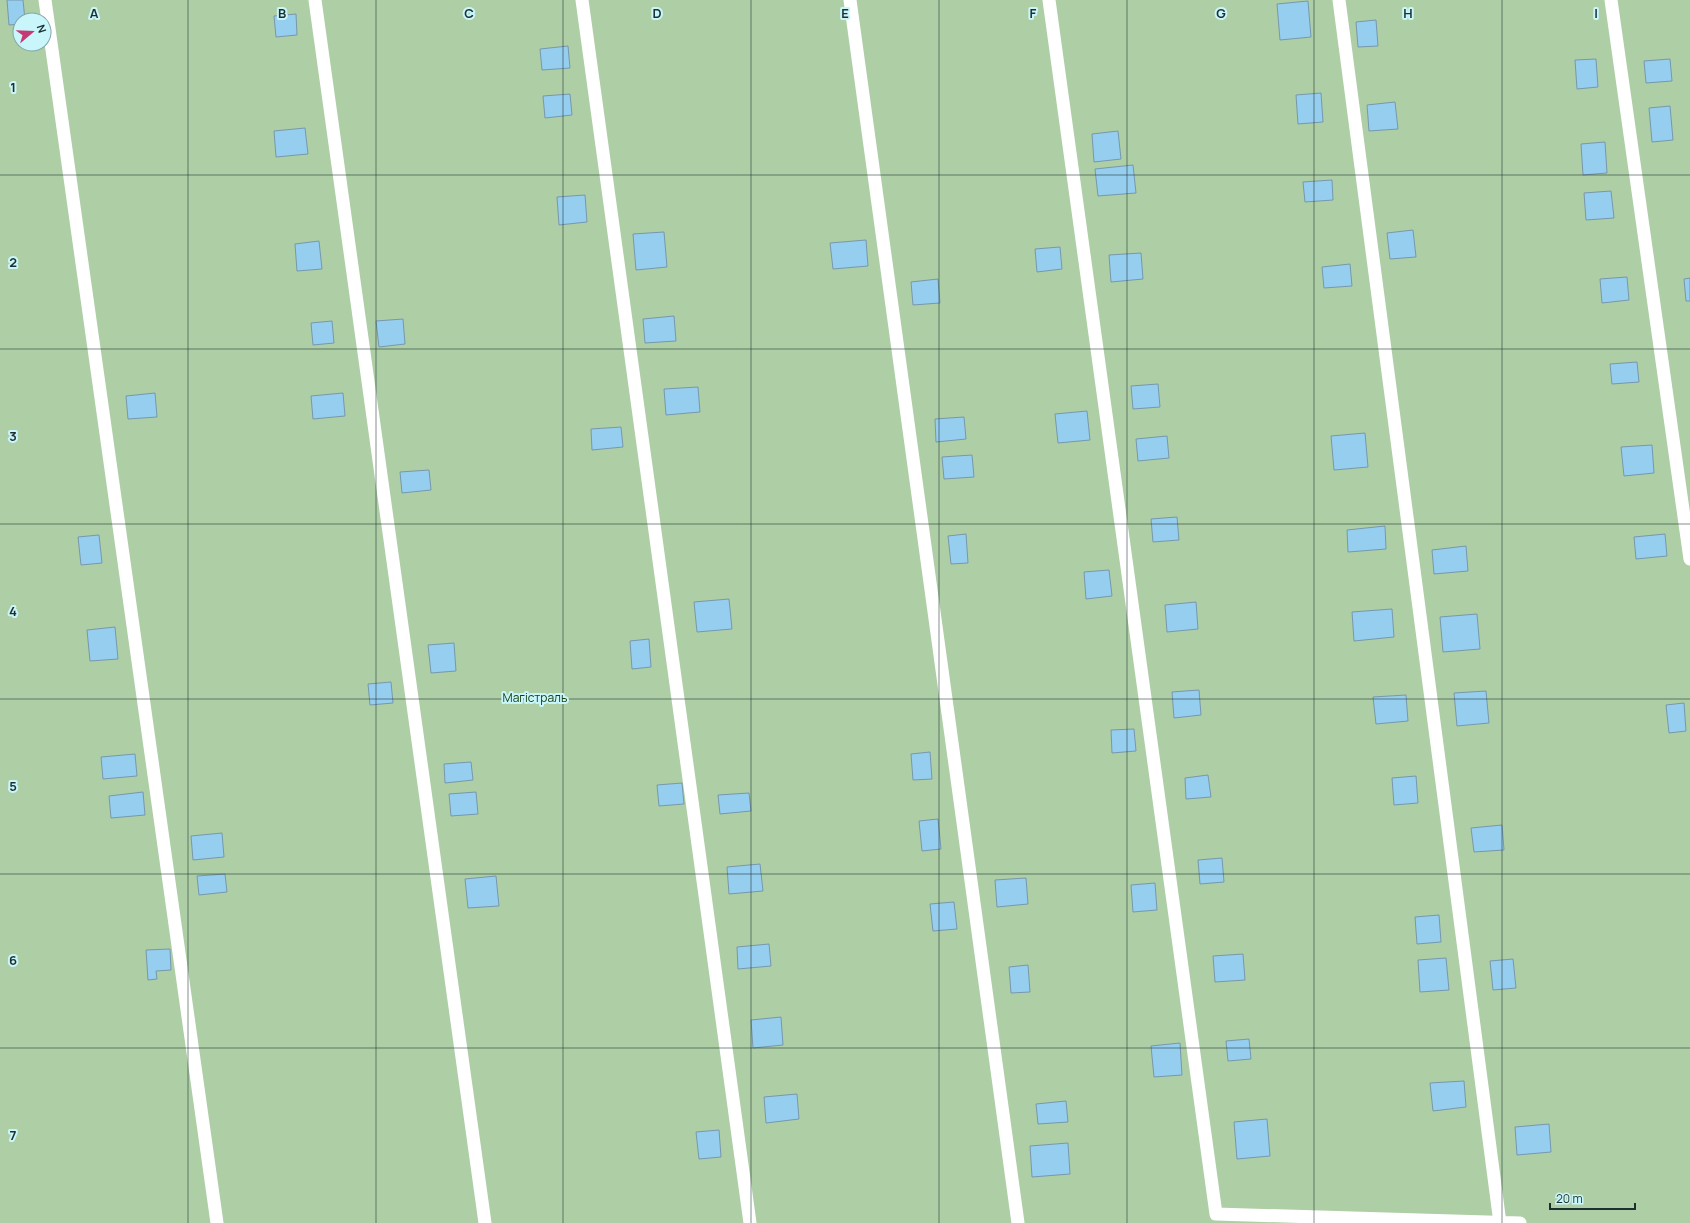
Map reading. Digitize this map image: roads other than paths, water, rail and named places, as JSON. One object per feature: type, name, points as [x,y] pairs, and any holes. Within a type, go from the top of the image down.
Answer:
[{"type":"lane","points":[[45,0],[217,1223]]},
{"type":"lane","points":[[314,0],[485,1223]]},
{"type":"lane","points":[[582,0],[750,1223]]},
{"type":"lane","points":[[850,0],[1018,1223]]},
{"type":"lane","points":[[1049,0],[1216,1218],[1520,1223]]},
{"type":"lane","points":[[1339,0],[1500,1223]]},
{"type":"lane","points":[[1611,0],[1690,559]]},
{"type":"park label","name":"Магістраль","points":[[535,697]]}]
